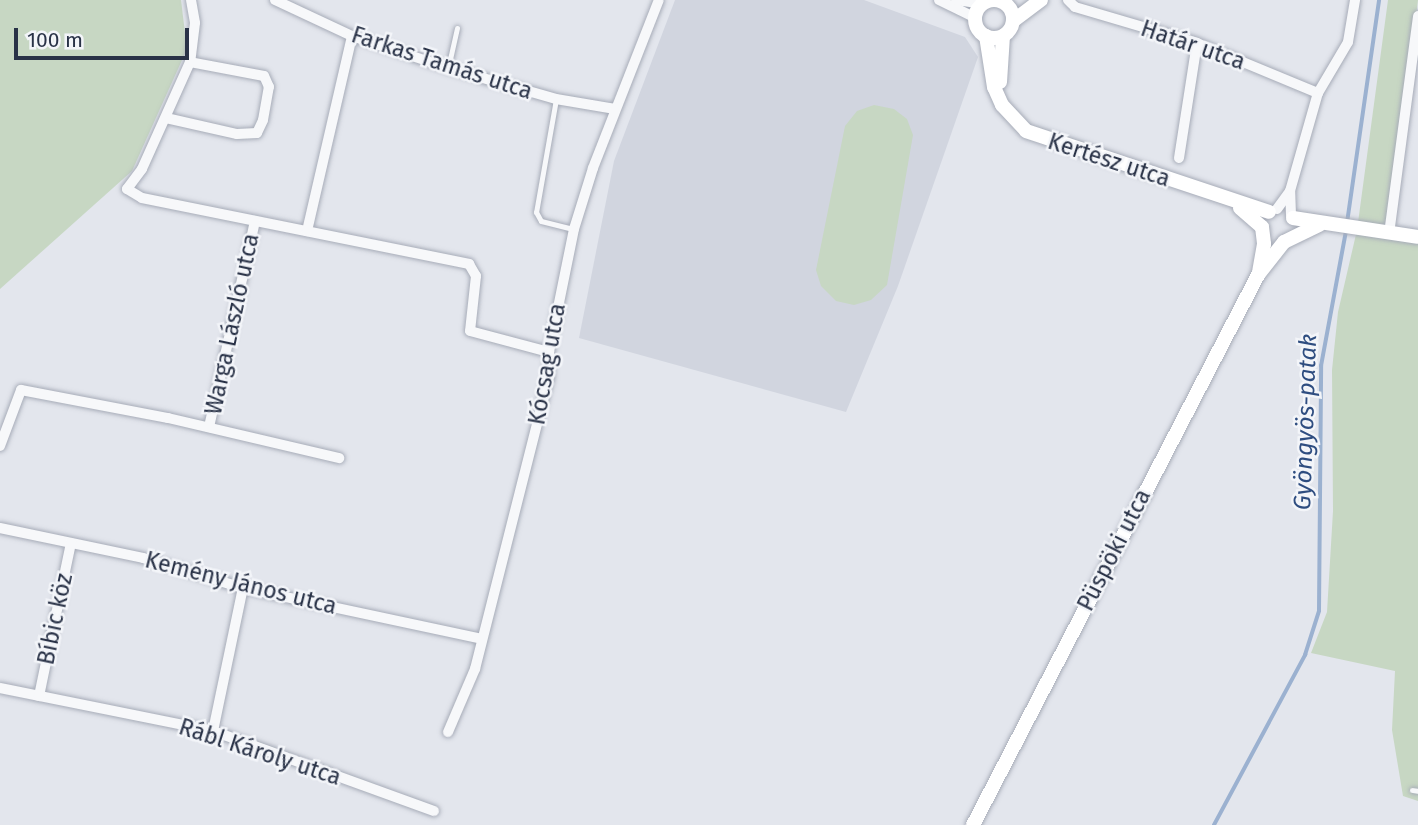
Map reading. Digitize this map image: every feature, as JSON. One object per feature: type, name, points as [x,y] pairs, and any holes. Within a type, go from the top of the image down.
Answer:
[{"type":"street","name":"Warga László utca","points":[[191,0],[195,23],[190,62],[166,118],[127,190],[142,198],[469,264],[476,276],[470,331],[549,352]]},
{"type":"street","name":"Farkas Tamás utca","points":[[275,0],[352,36],[448,68],[556,99],[615,109]]},
{"type":"street","name":"Kócsag utca","points":[[448,732],[482,639],[549,376],[549,352],[574,229],[615,109],[659,0]]},
{"type":"street","points":[[939,0],[976,18],[986,36],[1003,36]]},
{"type":"street","points":[[956,0],[983,4],[995,0],[1007,5],[1027,0]]},
{"type":"street","points":[[1002,104],[1003,36],[1013,21],[1041,0]]},
{"type":"street","name":"Határ utca","points":[[1068,0],[1075,7],[1197,43],[1318,93]]},
{"type":"street","points":[[1258,275],[1263,230],[1282,213],[1318,93],[1348,42],[1355,0]]},
{"type":"street","points":[[976,18],[983,4]]},
{"type":"street","points":[[1007,5],[1013,21]]},
{"type":"street","points":[[1389,234],[1418,16]]},
{"type":"street","points":[[307,231],[352,36]]},
{"type":"street","name":"Kertész utca","points":[[986,36],[994,87],[1002,104],[1035,135],[1227,199],[1319,225],[1418,237]]},
{"type":"street","points":[[1179,158],[1197,43]]},
{"type":"street","points":[[166,118],[237,134],[257,133],[263,120],[269,87],[264,76],[190,62]]},
{"type":"street","points":[[1227,199],[1263,230],[1270,241],[1288,239],[1319,225]]},
{"type":"street","points":[[1282,213],[1288,239]]},
{"type":"street","name":"Warga László utca","points":[[209,427],[254,221]]},
{"type":"street","points":[[1258,275],[1288,239]]},
{"type":"street","name":"Püspöki utca","points":[[973,825],[1258,275]]},
{"type":"street","name":"Warga László utca","points":[[0,446],[21,390],[209,427],[339,458]]},
{"type":"street","name":"Kemény János utca","points":[[0,528],[144,558],[243,588],[482,639]]},
{"type":"street","name":"Bíbic köz","points":[[40,696],[71,543]]},
{"type":"street","points":[[213,731],[243,588]]},
{"type":"street","name":"Rábl Károly utca","points":[[0,688],[213,731],[434,811]]},
{"type":"lane","points":[[448,68],[457,28]]},
{"type":"lane","points":[[556,99],[536,212],[541,221],[574,229]]},
{"type":"shaded area","points":[[675,0],[864,0],[965,37],[978,57],[898,286],[846,412],[579,338],[614,161]]},
{"type":"green space","points":[[0,0],[181,0],[187,49],[132,171],[0,289]]},
{"type":"green space","points":[[1388,0],[1418,0],[1389,233],[1418,237],[1418,801],[1403,796],[1392,730],[1395,671],[1311,653],[1327,612],[1333,511],[1332,370],[1338,312],[1357,230]]},
{"type":"green space","points":[[874,105],[894,109],[907,119],[913,135],[887,285],[871,300],[854,305],[836,301],[821,286],[816,270],[845,126],[857,111]]},
{"type":"waterway","name":"Gyöngyös-patak","points":[[1347,223],[1379,0]]},
{"type":"waterway","name":"Gyöngyös-patak","points":[[1214,825],[1305,655],[1319,611],[1321,366],[1346,231]]}]
